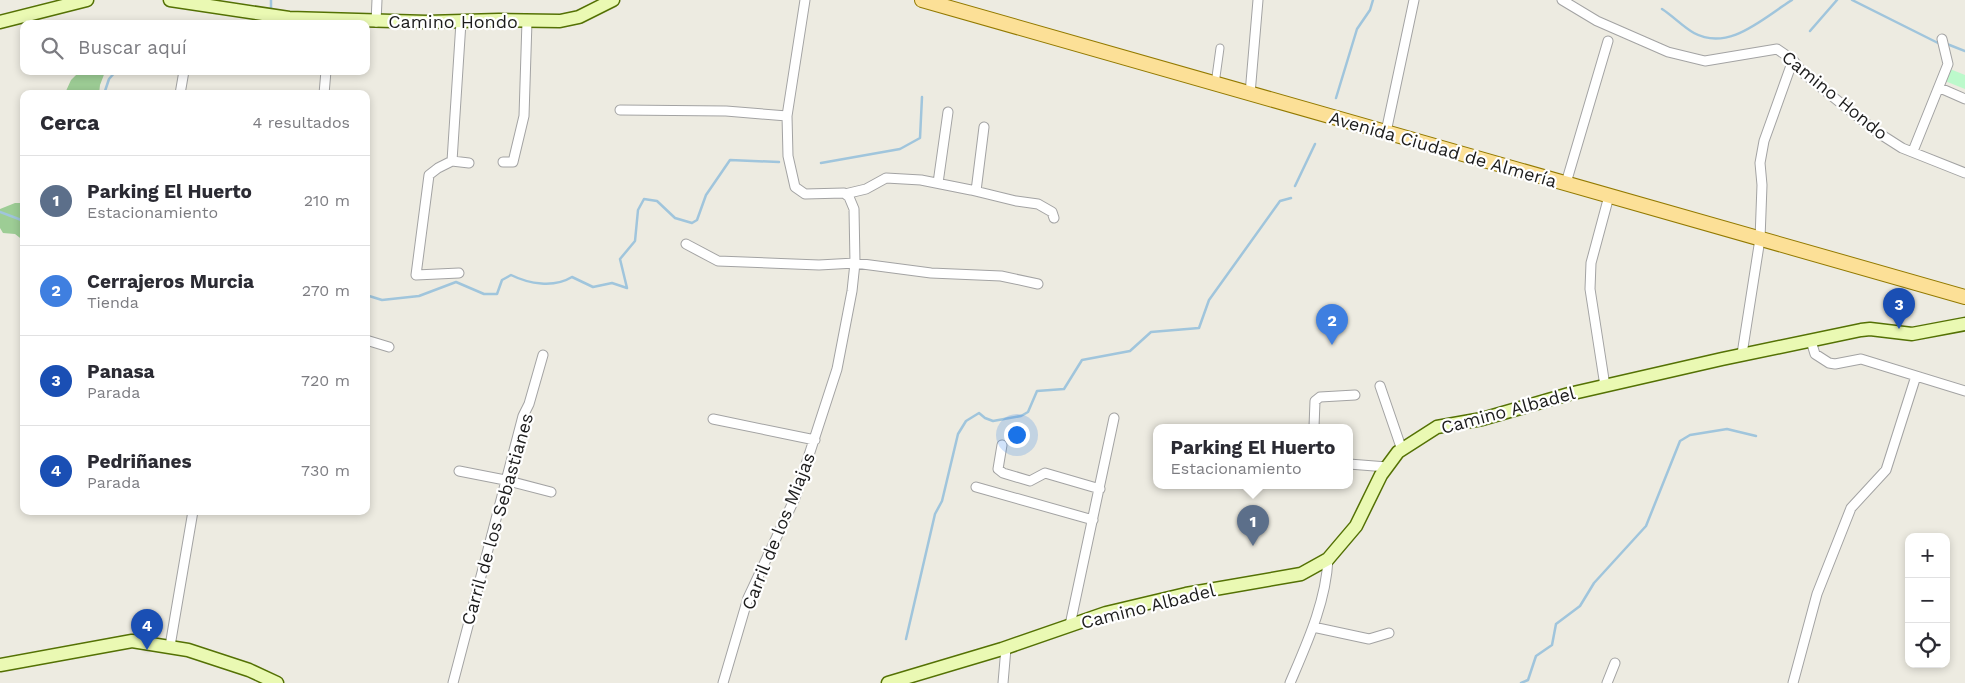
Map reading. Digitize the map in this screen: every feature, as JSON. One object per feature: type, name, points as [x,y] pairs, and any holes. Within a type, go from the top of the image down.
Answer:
[{"type":"main road","points":[[0,22],[87,0]]},
{"type":"main road","name":"Camino Hondo","points":[[170,0],[310,20]]},
{"type":"main road","name":"Camino Hondo","points":[[370,22],[560,21],[572,19],[613,0]]},
{"type":"main road","name":"Avenida Ciudad de Almería","points":[[922,0],[1930,287],[1961,293]]},
{"type":"main road","points":[[1961,293],[1965,304]]},
{"type":"main road","name":"Camino Albadel","points":[[888,683],[1006,648],[1106,613],[1186,594],[1301,574],[1328,559],[1356,526],[1387,467],[1398,452],[1437,427],[1482,419],[1569,394],[1811,340],[1866,330],[1912,334],[1965,324]]},
{"type":"main road","points":[[0,665],[132,641],[188,650],[248,670],[278,683]]},
{"type":"street","points":[[376,22],[378,0]]},
{"type":"street","points":[[805,0],[787,116],[788,156],[795,186],[805,194],[845,194],[866,189],[886,178],[921,180],[1038,204],[1052,212],[1054,218]]},
{"type":"street","points":[[1250,94],[1258,0]]},
{"type":"street","points":[[1386,132],[1414,0]]},
{"type":"street","name":"Camino Hondo","points":[[1562,0],[1597,21],[1668,52],[1705,61],[1777,49],[1793,60],[1803,74],[1869,126],[1902,148],[1965,173]]},
{"type":"street","points":[[503,162],[513,162],[524,116],[527,21]]},
{"type":"street","points":[[452,161],[461,22]]},
{"type":"street","points":[[1913,151],[1940,88],[1948,64],[1942,39]]},
{"type":"street","points":[[1566,184],[1608,41]]},
{"type":"street","points":[[1215,84],[1220,48]]},
{"type":"street","points":[[1742,354],[1760,239],[1762,185],[1760,163],[1763,148],[1793,60]]},
{"type":"street","points":[[181,90],[183,75]]},
{"type":"street","points":[[324,90],[326,75]]},
{"type":"street","points":[[1940,88],[1965,99]]},
{"type":"street","points":[[620,110],[726,111],[787,116]]},
{"type":"street","points":[[938,183],[948,112]]},
{"type":"street","points":[[976,191],[984,127]]},
{"type":"street","points":[[460,273],[416,275],[429,175],[452,161],[470,162]]},
{"type":"street","name":"Carril de los Miajas","points":[[723,683],[748,598],[795,498],[837,368],[852,292],[855,263],[854,210],[849,197],[845,194]]},
{"type":"street","points":[[1606,386],[1590,289],[1591,263],[1609,196]]},
{"type":"street","points":[[686,244],[718,261],[819,265],[855,263],[931,273],[1002,276],[1038,284]]},
{"type":"street","points":[[1811,340],[1815,354],[1829,363],[1835,364],[1861,359],[1965,391]]},
{"type":"street","points":[[370,341],[389,347]]},
{"type":"street","name":"Carril de los Sebastianes","points":[[453,683],[523,416],[529,404],[543,355]]},
{"type":"street","points":[[1793,683],[1817,594],[1851,508],[1886,470],[1916,376]]},
{"type":"street","points":[[1380,386],[1402,450]]},
{"type":"street","points":[[1314,424],[1315,401],[1317,398],[1355,395]]},
{"type":"street","points":[[1070,625],[1114,418]]},
{"type":"street","points":[[713,419],[815,440]]},
{"type":"street","points":[[1002,445],[998,469],[1003,473],[1030,481],[1045,473],[1100,489]]},
{"type":"street","points":[[1353,464],[1387,467]]},
{"type":"street","points":[[459,471],[506,480],[551,492]]},
{"type":"street","points":[[976,487],[1093,520]]},
{"type":"street","points":[[170,646],[192,515]]},
{"type":"street","points":[[1290,683],[1325,588],[1328,559]]},
{"type":"street","points":[[1312,627],[1369,639],[1390,633]]},
{"type":"street","points":[[1003,683],[1006,648]]},
{"type":"street","points":[[1607,683],[1615,663]]},
{"type":"green space","points":[[1950,69],[1965,75],[1965,89],[1945,81]]},
{"type":"green space","points":[[76,75],[104,75],[99,90],[66,90],[71,80]]},
{"type":"green space","points":[[20,203],[20,238],[15,234],[3,233],[0,228],[0,209]]},
{"type":"waterway","points":[[271,0],[271,11]]},
{"type":"waterway","points":[[1336,98],[1357,29],[1370,10],[1373,0]]},
{"type":"waterway","points":[[1662,9],[1694,33],[1707,38],[1720,38],[1733,36],[1745,30],[1792,0]]},
{"type":"waterway","points":[[1810,31],[1837,0]]},
{"type":"waterway","points":[[1852,0],[1938,43]]},
{"type":"waterway","points":[[1947,44],[1965,51]]},
{"type":"waterway","points":[[105,90],[112,75]]},
{"type":"waterway","points":[[821,163],[900,149],[920,138],[922,97]]},
{"type":"waterway","points":[[1295,186],[1315,144]]},
{"type":"waterway","points":[[370,296],[382,300],[419,296],[456,282],[484,294],[497,294],[502,280],[511,275],[526,281],[542,284],[557,283],[572,277],[593,287],[612,283],[627,288],[620,259],[635,241],[638,210],[644,199],[657,201],[675,218],[692,223],[697,220],[706,195],[730,160],[779,162]]},
{"type":"waterway","points":[[906,639],[935,514],[942,501],[958,434],[966,421],[979,413],[993,421],[1021,416],[1028,412],[1037,391],[1064,389],[1082,360],[1130,351],[1151,332],[1199,328],[1209,300],[1280,201],[1291,198]]},
{"type":"waterway","points":[[0,212],[20,220]]},
{"type":"waterway","points":[[1521,683],[1528,680],[1536,656],[1552,645],[1556,624],[1580,606],[1594,583],[1646,526],[1680,441],[1690,435],[1727,429],[1756,436]]},
{"type":"place","name":"Panasa","points":[[1899,329]]},
{"type":"place","name":"Cerrajeros Murcia","points":[[1332,345]]},
{"type":"place","name":"Parking El Huerto","points":[[1253,546]]},
{"type":"place","name":"Pedriñanes","points":[[147,650]]}]
